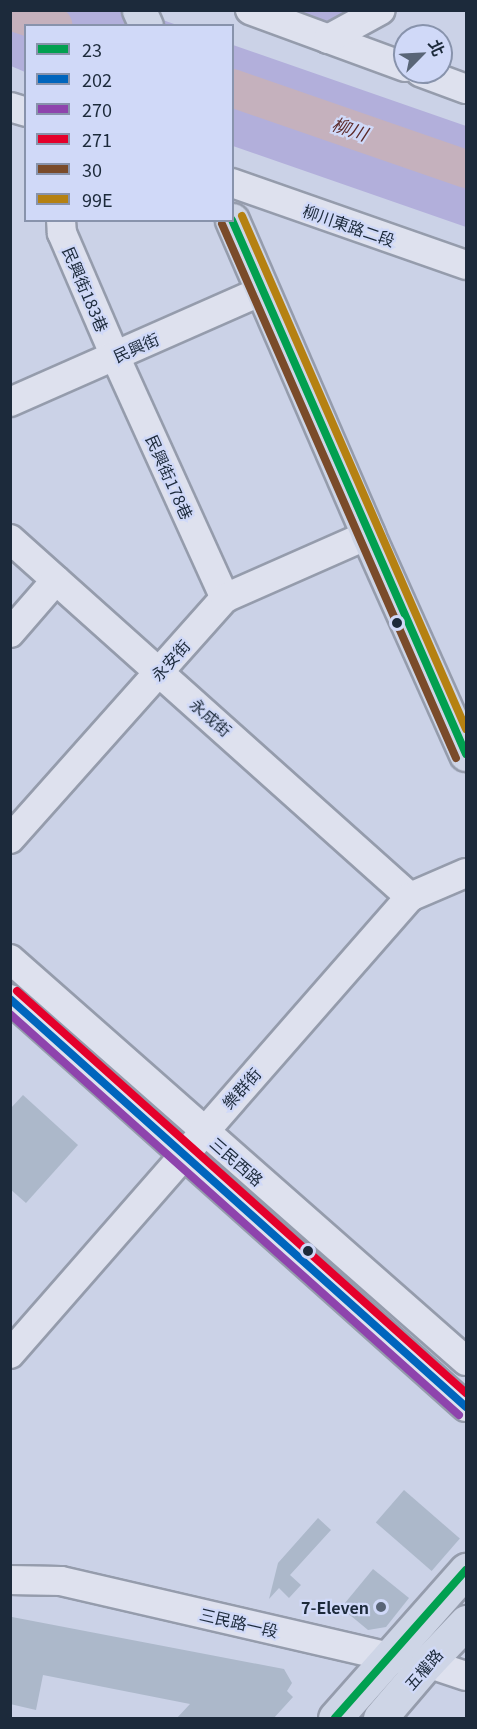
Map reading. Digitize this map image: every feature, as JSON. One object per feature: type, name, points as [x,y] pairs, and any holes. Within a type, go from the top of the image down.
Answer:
[{"type":"main road","points":[[139,10],[145,24]]},
{"type":"main road","points":[[233,222],[368,535],[466,754]]},
{"type":"main road","name":"五權路","points":[[335,1719],[466,1570]]},
{"type":"main road","name":"五權路","points":[[380,1719],[427,1663],[466,1622]]},
{"type":"street","points":[[250,10],[393,63]]},
{"type":"street","points":[[328,39],[381,10]]},
{"type":"street","name":"柳川東路二段","points":[[234,184],[466,266]]},
{"type":"street","name":"民興街183巷","points":[[61,222],[62,232],[115,356]]},
{"type":"street","name":"民興街","points":[[10,402],[262,291]]},
{"type":"street","name":"民興街178巷","points":[[115,356],[225,598]]},
{"type":"street","name":"永安街","points":[[10,839],[225,598],[368,535]]},
{"type":"street","name":"永成街","points":[[10,539],[410,897]]},
{"type":"street","points":[[10,633],[56,580]]},
{"type":"street","name":"樂群街","points":[[10,1354],[410,897],[466,873]]},
{"type":"street","name":"三民西路","points":[[10,959],[466,1360]]},
{"type":"street","name":"三民西路","points":[[10,999],[466,1407]]},
{"type":"street","name":"三民路一段","points":[[10,1580],[61,1581],[389,1657],[427,1663],[466,1676]]},
{"type":"shaded area","points":[[10,11],[137,11],[174,24],[24,24],[24,72],[11,66]]},
{"type":"shaded area","points":[[297,11],[350,11],[324,22]]},
{"type":"shaded area","points":[[234,45],[466,126],[466,227],[234,146]]},
{"type":"building","points":[[23,1095],[78,1145],[26,1203],[10,1189],[10,1109]]},
{"type":"building","points":[[404,1490],[460,1539],[432,1571],[376,1522]]},
{"type":"building","points":[[318,1518],[331,1530],[290,1575],[301,1585],[289,1598],[279,1588],[269,1599],[278,1563]]},
{"type":"building","name":"7-Eleven","points":[[373,1569],[409,1598],[386,1627],[368,1630],[345,1611],[345,1603]]},
{"type":"building","points":[[12,1617],[284,1669],[292,1683],[287,1691],[293,1697],[273,1719],[176,1719],[190,1704],[43,1675],[36,1710],[10,1704]]},
{"type":"waterway","name":"柳川","points":[[10,11],[48,24]]},
{"type":"waterway","name":"柳川","points":[[234,89],[466,169]]},
{"type":"transit line","name":"99E","points":[[242,216],[466,729]]},
{"type":"transit line","name":"23","points":[[233,222],[466,754]]},
{"type":"transit line","name":"30","points":[[222,224],[456,758]]},
{"type":"transit line","name":"271","points":[[17,991],[466,1393]]},
{"type":"transit line","name":"202","points":[[10,999],[466,1407]]},
{"type":"transit line","name":"270","points":[[10,1014],[459,1415]]},
{"type":"transit line","name":"23","points":[[335,1718],[466,1570]]},
{"type":"place","name":"7-Eleven","points":[[381,1607]]}]
